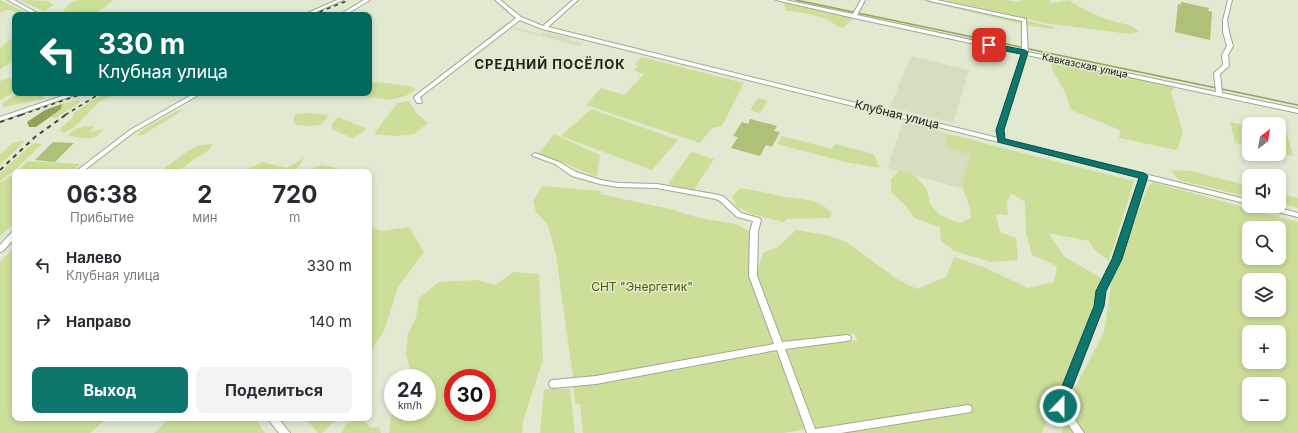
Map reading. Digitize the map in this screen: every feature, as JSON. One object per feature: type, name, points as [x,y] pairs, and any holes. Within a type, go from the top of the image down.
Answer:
[{"type":"street","points":[[10,0],[33,12]]},
{"type":"street","points":[[312,12],[341,0]]},
{"type":"street","points":[[346,12],[368,0]]},
{"type":"street","name":"Клубная улица","points":[[497,0],[519,18],[544,28],[1242,200]]},
{"type":"street","points":[[544,28],[576,0]]},
{"type":"street","name":"Кавказская улица","points":[[778,0],[856,14],[1298,111]]},
{"type":"street","points":[[856,14],[863,0]]},
{"type":"street","points":[[930,0],[1024,20],[1025,52],[1000,130],[1001,140]]},
{"type":"street","points":[[1218,93],[1217,73],[1226,66],[1225,55],[1230,48],[1225,20],[1230,0]]},
{"type":"street","points":[[420,102],[417,97],[519,18]]},
{"type":"street","points":[[0,119],[68,96]]},
{"type":"street","points":[[82,169],[132,131],[194,96]]},
{"type":"street","points":[[536,155],[562,166],[574,174],[600,182],[618,185],[657,186],[717,196],[739,215],[757,220],[754,231],[754,276],[813,433],[968,409]]},
{"type":"street","points":[[1079,433],[1060,406],[1099,306],[1101,291],[1117,259],[1144,176]]},
{"type":"street","points":[[1286,212],[1298,215]]},
{"type":"street","points":[[0,249],[12,237]]},
{"type":"street","points":[[553,384],[596,380],[780,346],[847,338]]},
{"type":"street","points":[[275,421],[285,433]]},
{"type":"shaded area","points":[[515,27],[541,34],[543,32],[570,38],[569,40],[583,43],[580,46],[512,29]]},
{"type":"shaded area","points":[[911,56],[969,70],[953,123],[890,107]]},
{"type":"shaded area","points":[[62,104],[61,109],[36,127],[29,127],[27,122],[45,110]]},
{"type":"shaded area","points":[[903,122],[978,141],[967,190],[887,168]]},
{"type":"green space","points":[[0,0],[25,12],[7,10],[0,13]]},
{"type":"green space","points":[[19,0],[48,1],[54,5],[44,11]]},
{"type":"green space","points":[[79,0],[114,0],[98,12],[64,12],[68,5]]},
{"type":"green space","points":[[920,0],[937,0],[1055,27],[1052,29],[1030,26]]},
{"type":"green space","points":[[945,0],[1005,0],[1019,2],[1021,0],[1049,0],[1051,3],[1070,0],[1077,6],[1109,20],[1129,25],[1139,32],[1129,34],[1045,23]]},
{"type":"green space","points":[[784,3],[853,18],[843,28],[838,27],[828,20],[806,13],[786,11]]},
{"type":"green space","points":[[12,38],[12,62],[0,69],[0,48]]},
{"type":"green space","points":[[641,57],[744,83],[722,126],[712,128],[700,143],[586,105],[601,88],[624,95],[644,74],[633,70],[638,66],[635,65]]},
{"type":"green space","points":[[1052,60],[1175,86],[1171,92],[1183,133],[1177,150],[1119,138],[1120,130],[1071,110],[1064,90],[1052,70]]},
{"type":"green space","points":[[11,78],[12,94],[0,100],[0,82]]},
{"type":"green space","points":[[372,83],[409,86],[416,89],[405,96],[394,99],[368,97],[367,96],[372,96]]},
{"type":"green space","points":[[14,96],[44,96],[43,99],[3,107],[3,103]]},
{"type":"green space","points":[[102,96],[111,96],[99,102],[75,127],[63,133],[59,130],[73,117],[74,113],[89,102]]},
{"type":"green space","points":[[758,98],[768,101],[760,113],[750,110]]},
{"type":"green space","points":[[80,100],[79,103],[56,118],[50,117],[61,109],[62,104]]},
{"type":"green space","points":[[409,101],[416,113],[428,123],[414,134],[396,136],[374,134],[397,103]]},
{"type":"green space","points":[[181,109],[180,112],[143,135],[136,135],[152,124]]},
{"type":"green space","points":[[591,109],[678,140],[652,170],[561,136]]},
{"type":"green space","points":[[311,113],[329,115],[322,124],[311,126],[296,125],[293,120],[295,114]]},
{"type":"green space","points":[[338,117],[367,129],[352,138],[332,129],[332,124]]},
{"type":"green space","points":[[1230,122],[1242,125],[1242,144],[1235,143]]},
{"type":"green space","points":[[86,126],[94,126],[90,132],[103,129],[92,138],[67,135],[76,129]]},
{"type":"green space","points":[[554,134],[600,155],[597,177],[539,153]]},
{"type":"green space","points":[[947,134],[1134,181],[1109,261],[1094,249],[1089,241],[1048,233],[1065,257],[1101,278],[1088,320],[1042,433],[837,433],[971,413],[968,409],[817,431],[813,428],[786,350],[858,340],[853,333],[845,336],[782,343],[757,277],[758,268],[763,253],[778,247],[796,230],[827,235],[846,242],[897,279],[917,289],[946,277],[954,257],[984,267],[1028,288],[1054,282],[1057,266],[1032,255],[1026,233],[1025,202],[1011,193],[1007,202],[1008,215],[996,214],[1000,232],[1016,238],[1018,260],[991,262],[954,251],[941,241],[940,227],[914,218],[906,206],[891,192],[891,179],[899,171],[913,174],[927,189],[930,204],[940,215],[959,223],[971,218],[970,209],[963,187],[968,162],[971,155],[945,147]]},
{"type":"green space","points":[[1286,134],[1287,134],[1293,156],[1286,154]]},
{"type":"green space","points":[[782,136],[832,149],[835,144],[874,154],[880,168],[846,162],[777,144]]},
{"type":"green space","points":[[25,141],[0,165],[0,154],[14,142]]},
{"type":"green space","points":[[33,143],[42,144],[18,167],[12,169],[12,172],[0,181],[0,173]]},
{"type":"green space","points":[[213,144],[210,149],[181,169],[163,169],[188,151],[200,145]]},
{"type":"green space","points":[[691,152],[714,159],[693,191],[668,184]]},
{"type":"green space","points":[[304,158],[297,169],[248,169],[263,162],[286,168]]},
{"type":"green space","points":[[28,161],[80,164],[74,169],[19,169]]},
{"type":"green space","points":[[321,165],[341,169],[311,169]]},
{"type":"green space","points":[[1171,170],[1191,171],[1242,184],[1242,195],[1178,180]]},
{"type":"green space","points":[[12,175],[12,226],[0,236],[0,183]]},
{"type":"green space","points":[[1152,182],[1242,207],[1242,213],[1265,213],[1298,222],[1298,433],[1062,433],[1073,392],[1104,332],[1113,273],[1123,253],[1145,193]]},
{"type":"green space","name":"СНТ \"Энергетик\"","points":[[542,186],[601,191],[600,194],[670,209],[699,218],[736,224],[751,232],[749,275],[775,343],[614,374],[573,377],[556,255],[548,225],[536,212],[533,201]]},
{"type":"green space","points":[[740,188],[814,202],[820,204],[832,213],[830,218],[787,219],[784,222],[751,214],[736,206],[732,196]]},
{"type":"green space","points":[[1286,195],[1298,198],[1298,208],[1286,205]]},
{"type":"green space","points":[[409,227],[424,252],[398,287],[384,331],[372,349],[372,228],[382,231]]},
{"type":"green space","points":[[12,249],[12,421],[104,421],[90,433],[0,433],[0,262]]},
{"type":"green space","points":[[513,272],[539,274],[543,360],[523,421],[522,433],[389,433],[391,421],[436,421],[436,369],[410,369],[406,353],[408,334],[416,318],[419,298],[439,282],[476,280],[495,285]]},
{"type":"green space","points":[[778,351],[806,429],[784,433],[583,433],[580,404],[575,403],[573,384],[597,382]]},
{"type":"green space","points":[[544,389],[570,389],[575,433],[540,433]]},
{"type":"green space","points":[[167,421],[257,421],[265,433],[154,433]]},
{"type":"green space","points":[[308,421],[335,421],[322,433],[318,433]]},
{"type":"green space","points":[[352,421],[365,421],[370,428],[379,427],[381,433],[341,433],[346,424]]},
{"type":"building","points":[[1181,2],[1209,8],[1208,11],[1212,12],[1210,40],[1175,32],[1178,4],[1181,5]]},
{"type":"building","points":[[750,119],[777,126],[774,131],[780,132],[772,147],[766,145],[760,156],[731,148],[738,137],[733,136],[742,122],[748,124]]},
{"type":"building","points":[[53,142],[74,143],[55,162],[35,160]]},
{"type":"waterway","points":[[796,0],[1020,47]]},
{"type":"waterway","points":[[1029,49],[1298,105]]},
{"type":"railway","points":[[319,12],[349,0]]},
{"type":"railway","points":[[21,115],[76,96]]},
{"type":"railway","points":[[65,115],[96,96]]},
{"type":"railway","points":[[0,170],[35,137],[67,114]]},
{"type":"railway","points":[[0,122],[21,115]]},
{"type":"district","name":"СРЕДНИЙ ПОСЁЛОК","points":[[550,64]]},
{"type":"route","points":[[989,45],[1025,52],[1009,106],[1000,130],[1002,137],[1001,140],[1144,176],[1117,259],[1101,291],[1099,306],[1060,406]]}]
